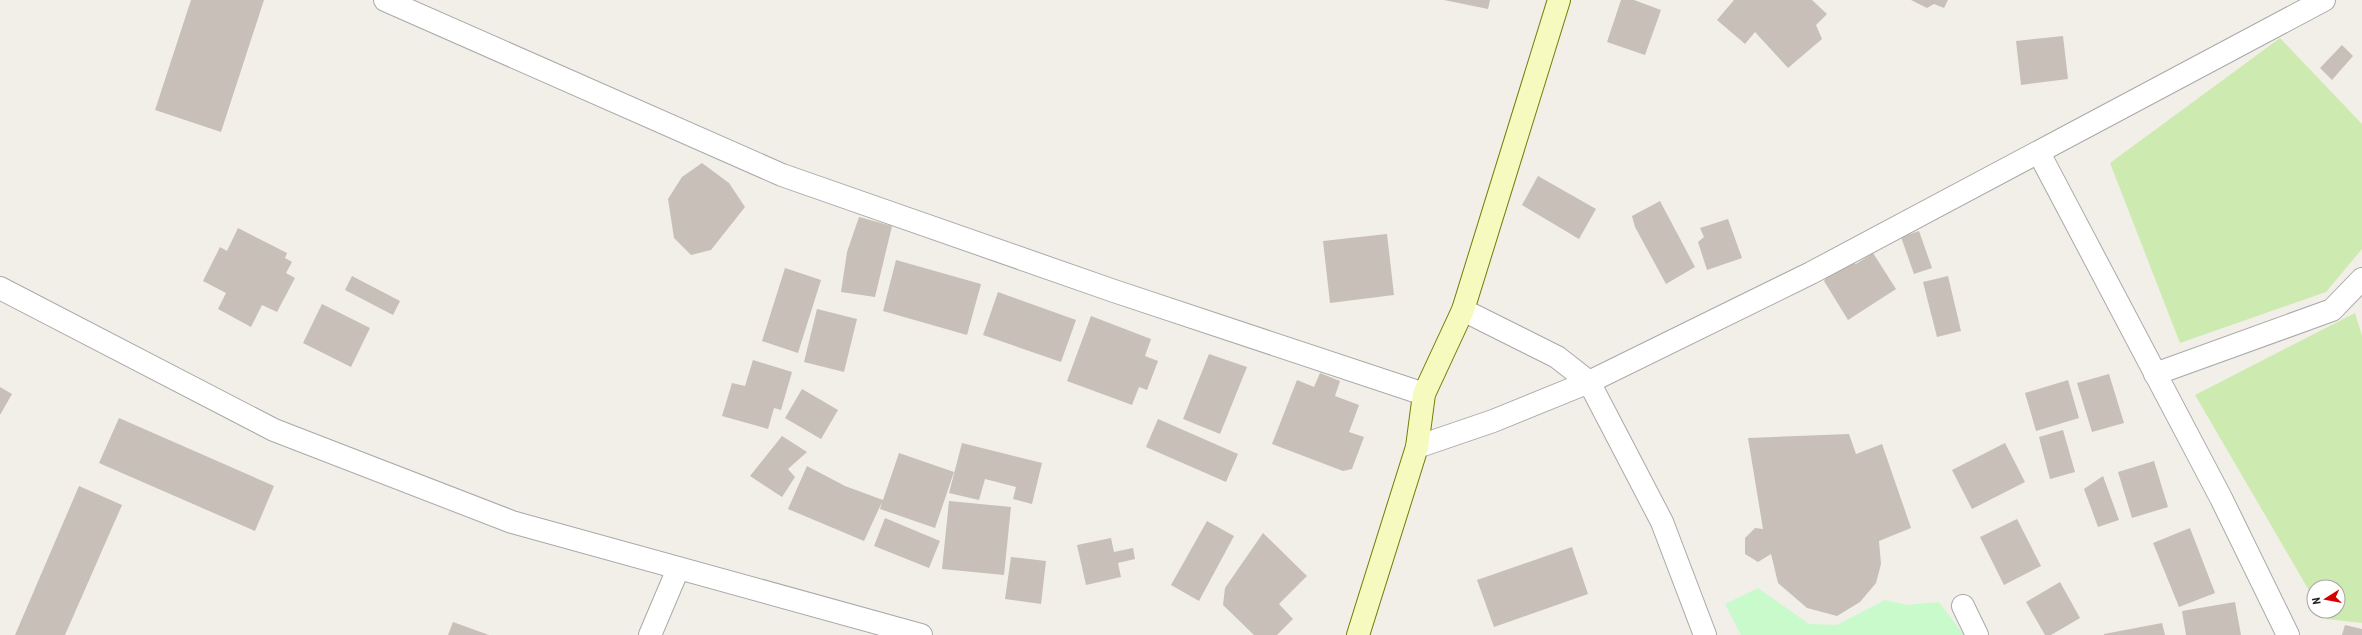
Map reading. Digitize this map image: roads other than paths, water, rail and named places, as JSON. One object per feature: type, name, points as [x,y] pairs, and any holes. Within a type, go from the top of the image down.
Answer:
[{"type":"street","points":[[385,0],[782,175],[1114,291],[1424,394]]},
{"type":"street","points":[[1358,635],[1417,447],[1424,394],[1462,310],[1559,0]]},
{"type":"street","points":[[1417,447],[1493,421],[1589,382],[1811,273],[2039,154],[2324,0]]},
{"type":"street","points":[[2039,154],[2221,498],[2288,635]]},
{"type":"street","points":[[2155,374],[2332,310],[2362,279]]},
{"type":"street","points":[[0,288],[274,430],[512,522],[921,635]]},
{"type":"street","points":[[1462,310],[1557,357],[1589,382],[1662,522],[1705,635]]},
{"type":"street","points":[[650,635],[678,568]]},
{"type":"street","points":[[1963,606],[1977,635]]}]
